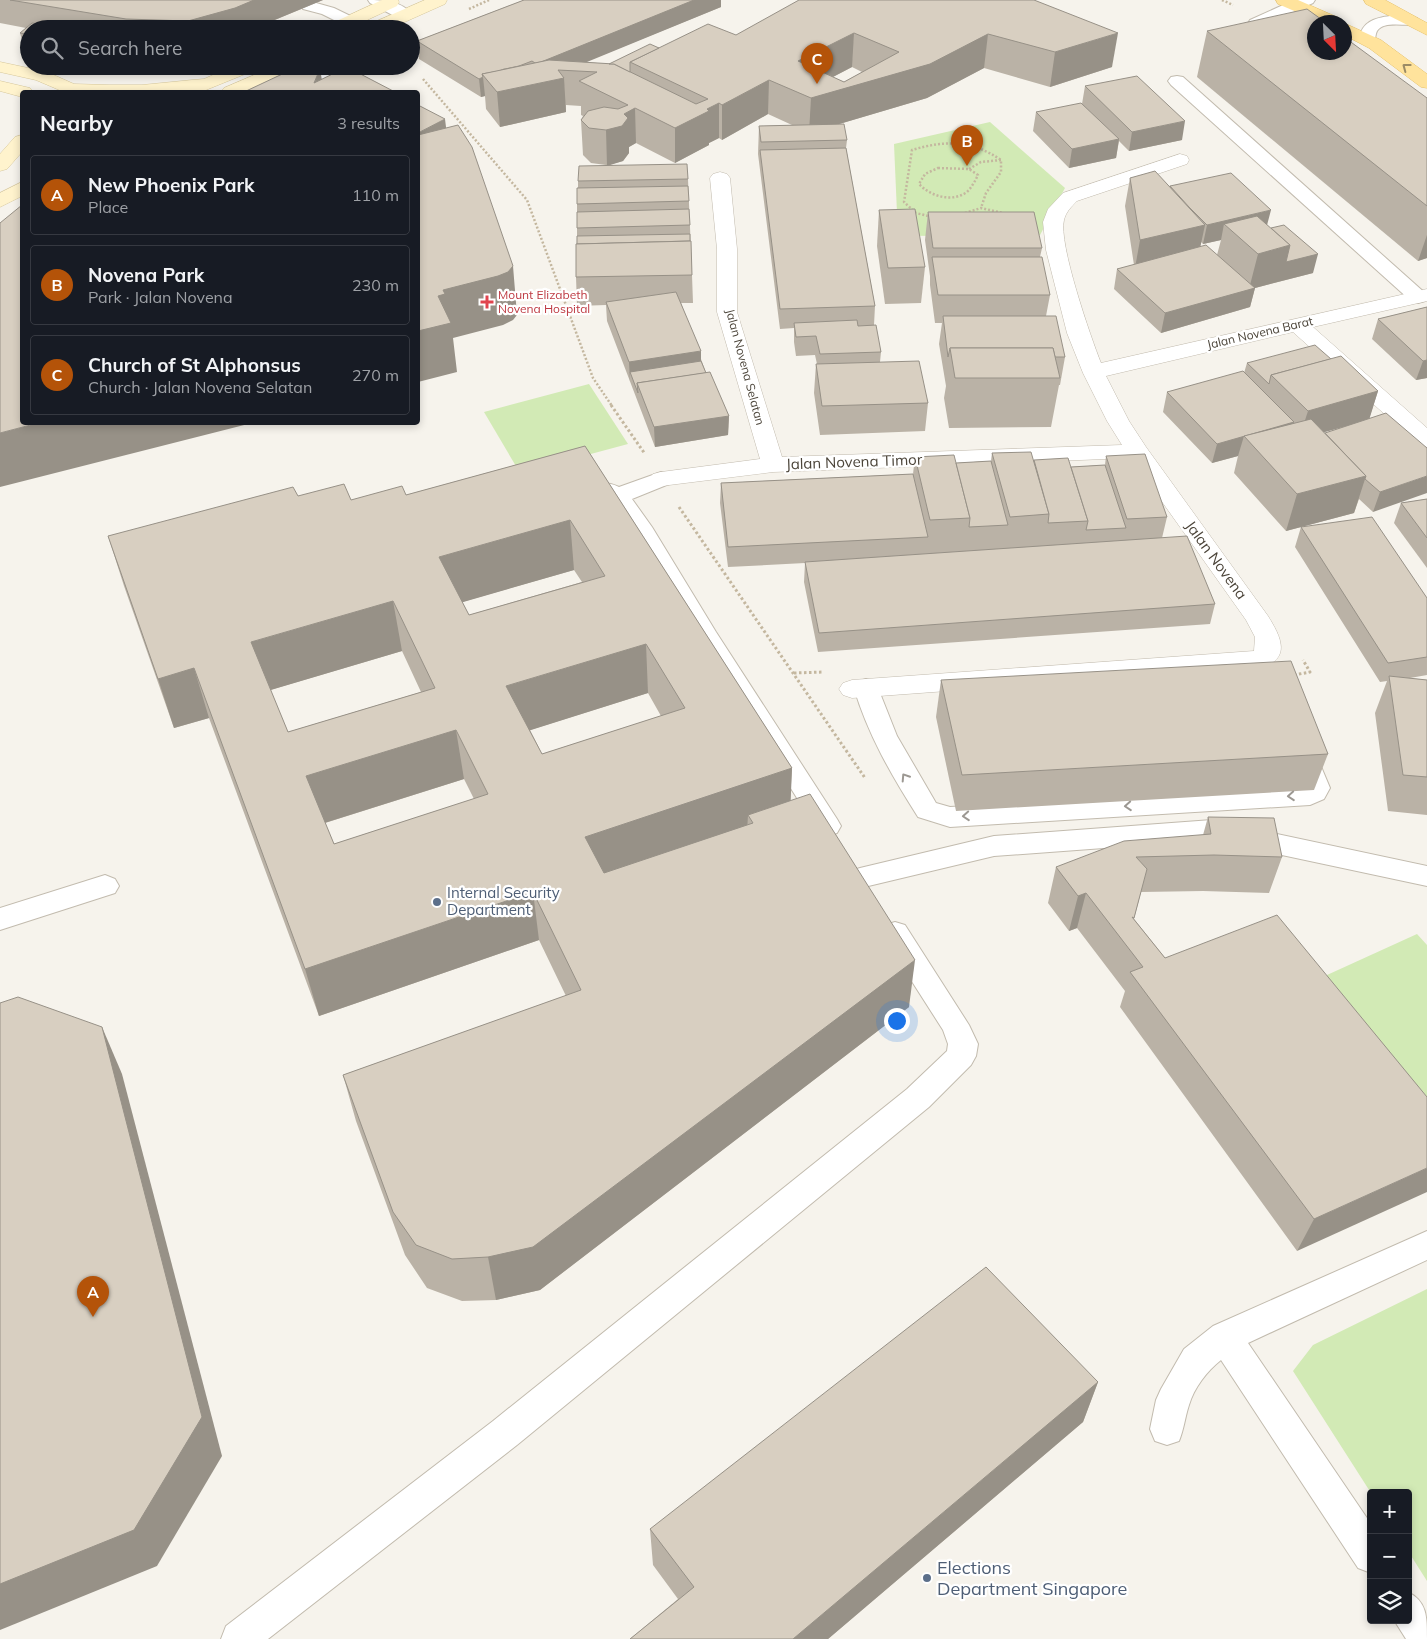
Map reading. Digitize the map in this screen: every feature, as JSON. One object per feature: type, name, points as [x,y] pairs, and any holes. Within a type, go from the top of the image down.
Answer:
[{"type":"main road","points":[[1296,2],[1320,15]]},
{"type":"main road","points":[[1377,3],[1427,30]]},
{"type":"main road","points":[[1352,31],[1427,83]]},
{"type":"street","points":[[365,20],[390,5],[439,0]]},
{"type":"street","points":[[380,20],[390,5]]},
{"type":"street","points":[[420,50],[465,32]]},
{"type":"street","points":[[0,67],[20,71]]},
{"type":"street","points":[[36,75],[74,90]]},
{"type":"street","points":[[191,90],[227,75]]},
{"type":"street","points":[[234,90],[267,75]]},
{"type":"street","points":[[162,90],[210,82]]},
{"type":"street","points":[[0,86],[20,91]]},
{"type":"street","points":[[0,165],[20,143]]},
{"type":"street","points":[[1053,222],[1058,209],[1070,197],[1180,160]]},
{"type":"street","points":[[0,173],[20,163]]},
{"type":"street","name":"Jalan Novena Selatan","points":[[720,178],[727,249],[728,312],[773,465]]},
{"type":"street","points":[[0,201],[20,189]]},
{"type":"street","name":"Jalan Novena","points":[[859,688],[1266,668],[1268,637],[1256,616],[1137,451],[1118,421],[1094,373],[1078,333],[1056,250],[1053,222]]},
{"type":"street","name":"Jalan Novena Barat","points":[[1094,373],[1107,368],[1422,296]]},
{"type":"street","points":[[1298,324],[1427,440]]},
{"type":"street","name":"Jalan Novena Timor","points":[[660,479],[773,465],[1137,451]]},
{"type":"lane","points":[[1256,23],[1296,2]]},
{"type":"lane","points":[[1352,24],[1365,22],[1376,17],[1381,12],[1377,3]]},
{"type":"lane","points":[[309,6],[328,11],[347,20]]},
{"type":"lane","points":[[1367,40],[1367,32],[1372,25],[1383,21],[1410,21]]},
{"type":"lane","points":[[328,75],[363,90]]},
{"type":"lane","points":[[1176,81],[1422,296]]},
{"type":"lane","points":[[618,496],[660,479]]},
{"type":"lane","points":[[238,1639],[572,1379],[918,1098],[960,1056],[963,1044],[955,1025],[708,638],[644,532],[618,496],[607,490],[588,490],[561,498]]},
{"type":"lane","points":[[859,688],[900,768],[927,810],[950,818],[1310,795],[1317,788],[1296,734]]},
{"type":"lane","points":[[860,878],[994,846],[1212,830],[1427,876]]},
{"type":"lane","points":[[0,919],[105,886]]},
{"type":"lane","points":[[1167,1429],[1173,1400],[1196,1360],[1225,1337],[1427,1245]]},
{"type":"lane","points":[[1225,1337],[1367,1548]]},
{"type":"lane","points":[[1412,1616],[1427,1638]]},
{"type":"path","points":[[420,75],[527,200],[593,378],[647,457]]},
{"type":"path","points":[[939,217],[924,216],[911,212],[904,202],[912,150],[928,144],[946,142],[972,143],[991,151],[1001,160],[1001,172],[986,193],[981,208]]},
{"type":"path","points":[[969,169],[978,175],[972,187],[958,195],[948,197],[929,195],[919,184],[925,174],[938,168],[969,169],[981,162],[1001,160]]},
{"type":"path","points":[[956,215],[981,208],[1053,222]]},
{"type":"path","points":[[677,504],[865,778]]},
{"type":"path","points":[[1302,658],[1310,672]]},
{"type":"path","points":[[794,673],[823,672]]},
{"type":"green space","points":[[990,122],[1065,188],[1040,235],[898,236],[894,144]]},
{"type":"green space","points":[[589,384],[628,444],[520,473],[484,412]]},
{"type":"green space","points":[[1417,934],[1427,945],[1427,1105],[1316,980]]},
{"type":"green space","points":[[1427,1289],[1427,1581],[1412,1557],[1412,1489],[1368,1489],[1293,1371],[1313,1345]]},
{"type":"building","points":[[10,0],[254,0],[235,8],[192,20],[126,19]]},
{"type":"building","points":[[524,0],[694,0],[541,62],[535,63],[532,61],[519,66],[482,74],[483,77],[479,79],[420,43],[420,40]]},
{"type":"building","points":[[799,0],[1034,0],[1118,33],[1055,52],[988,34],[930,64],[811,98],[769,80],[722,105],[719,103],[707,109],[709,111],[675,128],[635,108],[624,114],[628,118],[622,126],[606,130],[589,128],[581,120],[588,111],[604,107],[618,109],[628,105],[579,81],[597,72],[558,70],[564,78],[497,92],[482,74],[549,60],[614,64],[696,104],[708,99],[630,62],[708,24],[736,35]],"holes":[[[854,33],[899,52],[844,82],[798,61]]]},
{"type":"building","points":[[1307,9],[1315,15],[1307,15],[1307,60],[1352,60],[1352,43],[1427,98],[1427,206],[1207,31]]},
{"type":"building","points":[[650,44],[659,48],[630,62],[630,72],[614,64],[609,64]]},
{"type":"building","points":[[280,75],[317,75],[314,83],[330,75],[362,75],[391,90],[248,90]]},
{"type":"building","points":[[1137,76],[1185,121],[1132,132],[1085,86]]},
{"type":"building","points":[[1081,103],[1119,139],[1072,149],[1036,112]]},
{"type":"building","points":[[420,106],[445,119],[420,132]]},
{"type":"building","points":[[844,124],[847,140],[761,142],[759,126]]},
{"type":"building","name":"Mount Elizabeth Novena Hospital","points":[[458,125],[472,147],[513,266],[508,272],[498,276],[443,290],[445,294],[438,296],[451,323],[420,331],[420,134]]},
{"type":"building","points":[[846,148],[875,306],[780,309],[760,150]]},
{"type":"building","points":[[687,164],[688,179],[578,181],[579,166]]},
{"type":"building","points":[[1155,171],[1205,225],[1140,240],[1130,178]]},
{"type":"building","points":[[1231,173],[1271,210],[1207,225],[1170,186]]},
{"type":"building","points":[[688,186],[689,201],[577,204],[577,188]]},
{"type":"building","points":[[20,207],[20,425],[31,425],[0,433],[0,223]]},
{"type":"building","points":[[689,209],[690,225],[577,228],[577,212]]},
{"type":"building","points":[[915,209],[925,267],[888,268],[879,210]]},
{"type":"building","points":[[928,212],[1034,212],[1042,248],[933,248]]},
{"type":"building","points":[[1257,216],[1290,245],[1258,254],[1224,224]]},
{"type":"building","points":[[1284,225],[1318,254],[1286,262],[1290,245],[1271,228]]},
{"type":"building","points":[[690,234],[690,241],[577,244],[577,236]]},
{"type":"building","points":[[691,241],[692,275],[576,277],[576,244]]},
{"type":"building","points":[[1206,245],[1255,288],[1165,313],[1117,269]]},
{"type":"building","points":[[932,257],[1042,257],[1050,295],[938,295]]},
{"type":"building","points":[[676,292],[701,351],[629,362],[606,302]]},
{"type":"building","points":[[1427,307],[1427,360],[1423,361],[1378,319]]},
{"type":"building","points":[[943,316],[1056,316],[1065,357],[1055,357],[1053,348],[950,348],[948,357]]},
{"type":"building","points":[[857,320],[858,326],[876,325],[881,352],[820,354],[816,336],[796,337],[794,323]]},
{"type":"building","points":[[1315,345],[1331,359],[1271,375],[1269,384],[1247,363]]},
{"type":"building","points":[[950,348],[1053,348],[1060,378],[955,378]]},
{"type":"building","points":[[1341,356],[1378,391],[1308,411],[1271,375]]},
{"type":"building","points":[[701,361],[706,373],[637,383],[638,393],[630,372]]},
{"type":"building","points":[[919,361],[928,403],[822,406],[816,364]]},
{"type":"building","points":[[1243,371],[1294,422],[1217,444],[1167,392]]},
{"type":"building","points":[[710,372],[729,416],[654,427],[637,383]]},
{"type":"building","points":[[1386,413],[1427,448],[1427,476],[1380,492],[1365,479],[1366,476],[1325,433]]},
{"type":"building","points":[[1311,419],[1366,476],[1297,494],[1244,436]]},
{"type":"building","name":"Internal Security Department","points":[[585,446],[792,768],[585,837],[604,873],[753,823],[748,815],[810,794],[915,960],[533,1247],[488,1257],[452,1259],[416,1245],[393,1212],[343,1075],[581,990],[533,892],[305,969],[194,668],[158,679],[108,536],[293,487],[298,496],[344,484],[351,500],[402,486],[406,495]],"holes":[[[570,520],[605,576],[469,615],[439,557]],[[393,601],[435,688],[288,732],[251,642]],[[646,644],[685,708],[542,754],[506,686]],[[456,730],[488,794],[334,844],[306,776]]]},
{"type":"building","points":[[1031,452],[1049,514],[1010,517],[992,453]]},
{"type":"building","points":[[1145,454],[1167,517],[1127,519],[1106,456]]},
{"type":"building","points":[[954,455],[970,518],[930,520],[915,457]]},
{"type":"building","points":[[1068,458],[1088,521],[1048,523],[1049,514],[1034,460]]},
{"type":"building","points":[[991,461],[1008,525],[969,527],[970,518],[956,463]]},
{"type":"building","points":[[1105,465],[1126,528],[1086,530],[1088,521],[1071,467]]},
{"type":"building","points":[[913,474],[928,537],[728,547],[721,483]]},
{"type":"building","points":[[1427,499],[1427,538],[1401,503]]},
{"type":"building","points":[[1372,517],[1427,598],[1427,657],[1388,663],[1301,527]]},
{"type":"building","points":[[1187,536],[1215,604],[819,633],[805,562]]},
{"type":"building","points":[[1291,661],[1328,754],[962,775],[941,680]]},
{"type":"building","points":[[1389,676],[1427,680],[1427,777],[1403,775]]},
{"type":"building","points":[[1208,817],[1274,818],[1282,857],[1214,855],[1136,857],[1147,869],[1134,918],[1132,917],[1165,958],[1277,915],[1427,1097],[1427,1168],[1314,1219],[1130,972],[1143,967],[1086,893],[1078,896],[1056,867],[1124,841],[1211,834]]},
{"type":"building","points":[[18,997],[102,1027],[202,1417],[134,1530],[0,1584],[0,1003]]},
{"type":"building","name":"Elections Department Singapore","points":[[986,1267],[1098,1382],[793,1639],[630,1639],[694,1587],[650,1529]]},
{"type":"place","name":"Church of St Alphonsus","points":[[817,84]]},
{"type":"place","name":"Novena Park","points":[[967,166]]},
{"type":"place","name":"Mount Elizabeth Novena Hospital","points":[[487,302]]},
{"type":"place","name":"Internal Security Department","points":[[437,902]]},
{"type":"place","name":"New Phoenix Park","points":[[93,1317]]},
{"type":"place","name":"Elections Department Singapore","points":[[927,1578]]}]
